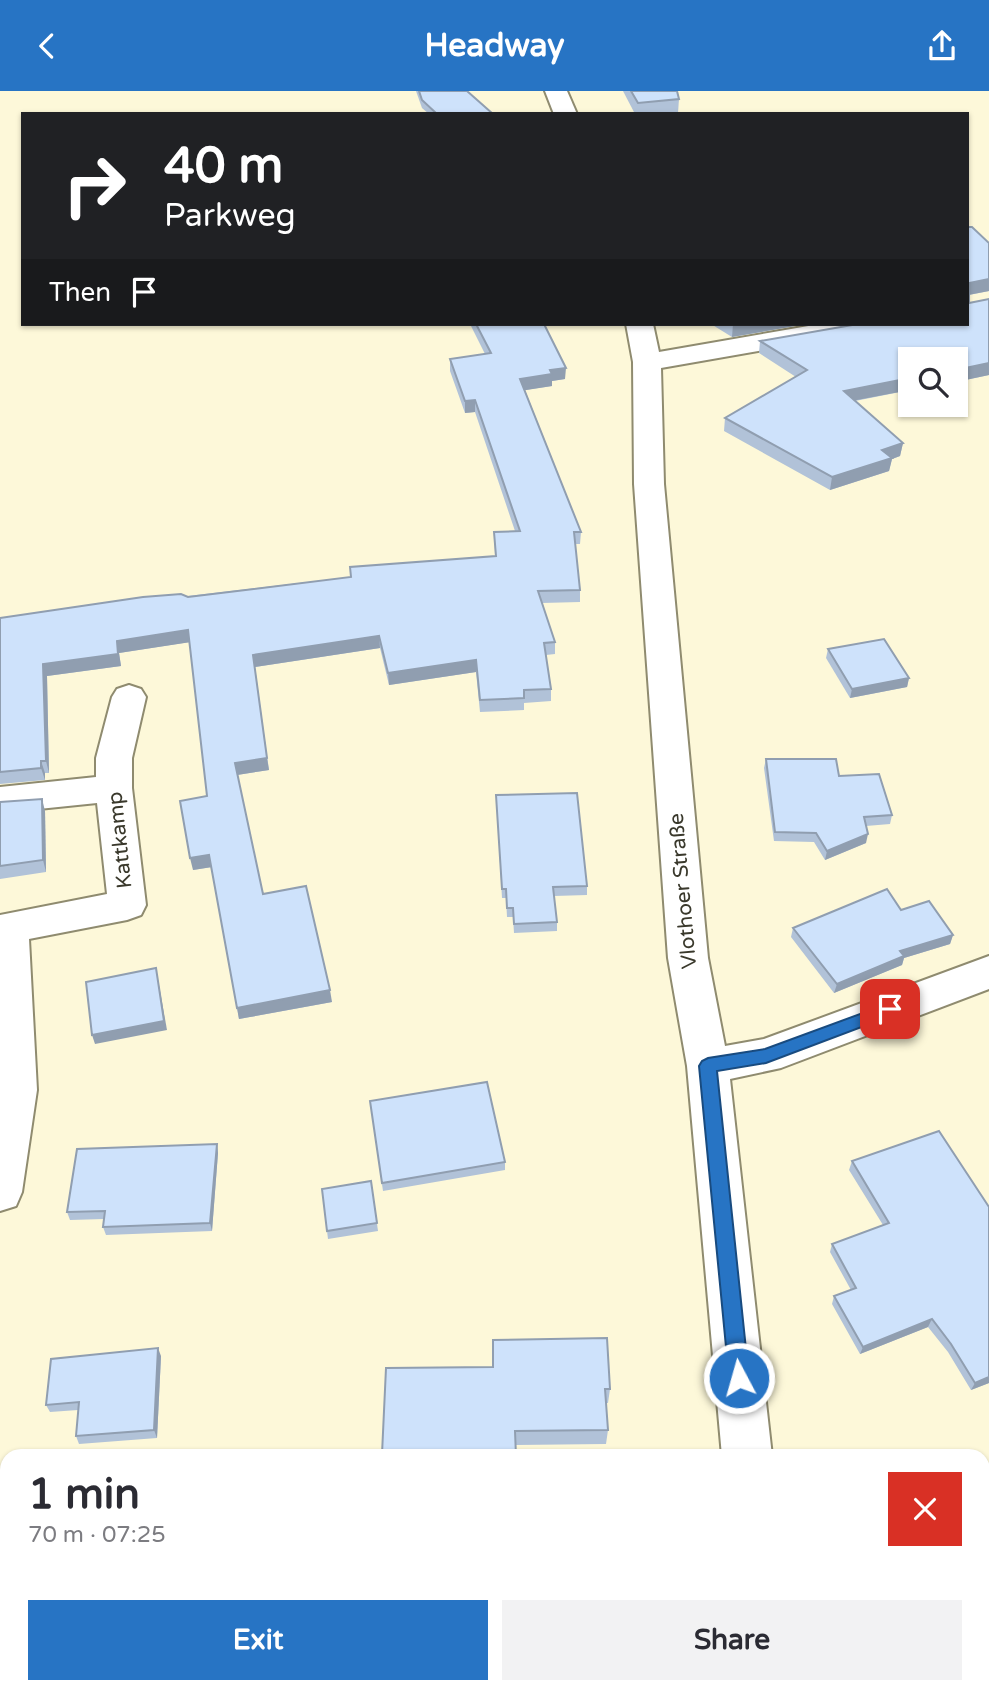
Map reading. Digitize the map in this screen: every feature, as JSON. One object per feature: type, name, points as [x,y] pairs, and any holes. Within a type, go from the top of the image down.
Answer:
[{"type":"street","points":[[555,91],[565,112]]},
{"type":"street","name":"Vlothoer Straße","points":[[640,326],[647,362],[649,484],[687,944],[708,1066],[746,1449]]},
{"type":"street","points":[[647,362],[854,326]]},
{"type":"street","name":"Kattkamp","points":[[0,1192],[16,1090],[4,930],[127,905],[114,788],[114,758],[129,698]]},
{"type":"street","points":[[0,800],[114,788]]},
{"type":"street","points":[[708,1066],[766,1056],[989,972]]},
{"type":"building","points":[[419,91],[467,91],[491,112],[435,112],[422,100]]},
{"type":"building","points":[[631,91],[677,91],[679,99],[638,103]]},
{"type":"building","points":[[969,227],[989,243],[989,279],[969,283]]},
{"type":"building","points":[[989,299],[989,363],[968,367],[968,347],[898,347],[898,380],[844,391],[903,443],[882,450],[892,458],[832,477],[725,418],[807,370],[760,341],[846,326],[969,326],[969,303]]},
{"type":"building","points":[[477,326],[545,326],[566,368],[550,370],[552,374],[520,379],[581,532],[574,532],[580,590],[538,591],[555,642],[544,643],[551,689],[524,690],[524,698],[480,700],[476,660],[388,673],[379,636],[253,655],[267,758],[235,763],[263,894],[306,886],[330,990],[237,1008],[209,855],[190,858],[180,801],[207,796],[188,630],[117,641],[118,654],[43,664],[46,761],[41,761],[41,768],[0,772],[0,618],[143,597],[181,594],[188,597],[351,577],[350,567],[496,556],[494,532],[520,531],[475,400],[465,401],[450,359],[491,353]]},
{"type":"building","points":[[884,639],[909,678],[852,689],[828,649]]},
{"type":"building","points":[[766,759],[836,759],[839,776],[879,774],[892,815],[864,817],[868,834],[827,851],[816,833],[775,832]]},
{"type":"building","points":[[577,793],[587,886],[553,887],[557,922],[514,924],[513,908],[507,908],[506,889],[502,889],[496,795]]},
{"type":"building","points":[[42,799],[43,860],[0,866],[0,802]]},
{"type":"building","points":[[887,889],[901,910],[929,901],[953,935],[900,951],[904,956],[837,984],[793,928]]},
{"type":"building","points":[[156,968],[164,1021],[92,1035],[86,982]]},
{"type":"building","points":[[487,1082],[505,1162],[382,1183],[370,1101]]},
{"type":"building","points":[[939,1131],[989,1207],[989,1377],[975,1383],[932,1319],[863,1347],[834,1296],[856,1288],[832,1244],[889,1223],[852,1161]]},
{"type":"building","points":[[217,1144],[210,1223],[103,1227],[105,1211],[67,1212],[77,1149]]},
{"type":"building","points":[[371,1181],[377,1223],[327,1231],[322,1189]]},
{"type":"building","points":[[607,1338],[610,1389],[605,1389],[608,1430],[515,1431],[516,1449],[382,1449],[386,1368],[493,1367],[493,1340]]},
{"type":"building","points":[[158,1348],[154,1430],[76,1436],[79,1402],[46,1405],[51,1359]]},
{"type":"route","points":[[739,1378],[708,1066],[766,1056],[890,1009]]}]
